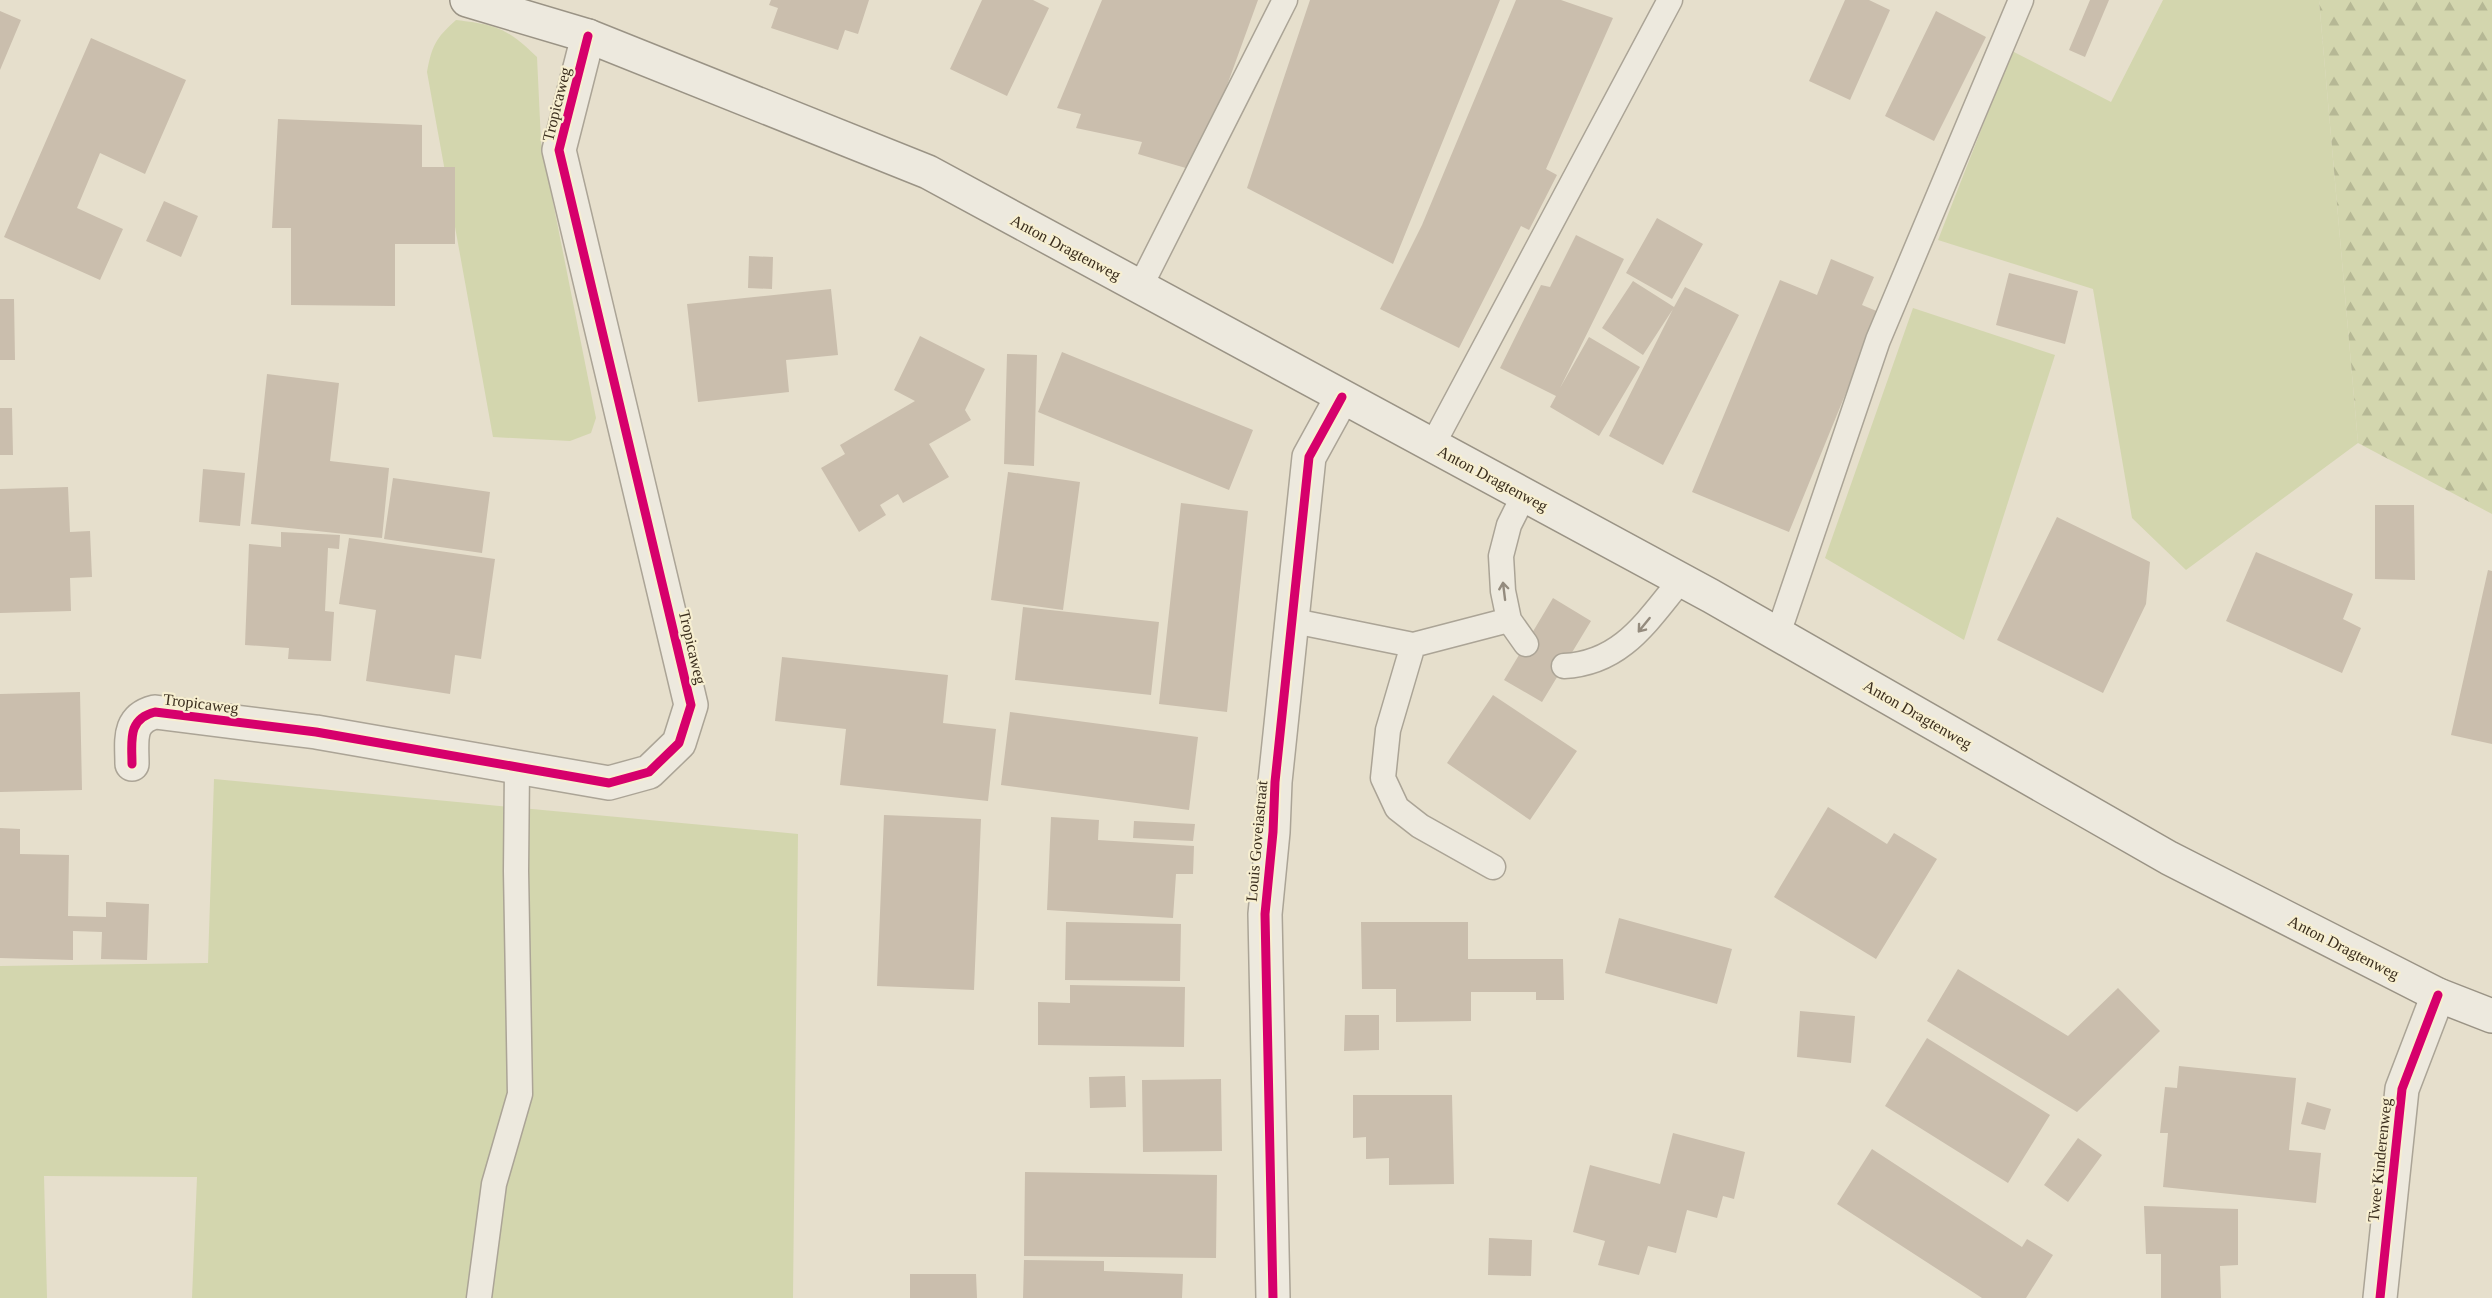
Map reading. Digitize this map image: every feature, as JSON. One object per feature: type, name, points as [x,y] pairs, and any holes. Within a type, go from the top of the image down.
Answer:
[{"type":"street","name":"Anton Dragtenweg","points":[[467,0],[588,36],[928,172],[1681,580],[2169,858],[2438,995],[2492,1016]]},
{"type":"street","name":"Tropicaweg","points":[[132,764],[132,732],[136,722],[144,714],[155,712],[316,732],[609,783],[649,772],[679,743],[691,705],[559,150],[588,36]]},
{"type":"street","name":"Louis Goveiastraat","points":[[1273,1298],[1265,914],[1275,782],[1310,457],[1342,396]]},
{"type":"street","name":"Twee Kinderenweg","points":[[2380,1298],[2402,1089],[2438,995]]},
{"type":"lane","points":[[1140,287],[1285,0]]},
{"type":"lane","points":[[1432,446],[1670,0]]},
{"type":"lane","points":[[1778,634],[1878,340],[2021,0]]},
{"type":"lane","points":[[1524,495],[1509,525],[1501,556],[1503,591],[1509,620],[1526,644]]},
{"type":"lane","points":[[1564,666],[1585,665],[1606,657],[1636,635],[1681,580]]},
{"type":"lane","points":[[1294,621],[1413,645],[1509,620]]},
{"type":"lane","points":[[1413,645],[1388,730],[1383,778],[1397,808],[1420,826],[1493,867]]},
{"type":"lane","points":[[479,1298],[494,1184],[520,1094],[516,871],[517,767]]},
{"type":"green space","points":[[2163,0],[2319,0],[2358,443],[2186,570],[2132,518],[2093,289],[1938,240],[2012,51],[2111,102]]},
{"type":"green space","points":[[2319,0],[2492,0],[2492,514],[2358,443]]},
{"type":"green space","points":[[456,20],[492,26],[501,30],[537,57],[541,142],[596,418],[591,433],[570,441],[493,437],[427,72],[436,43]]},
{"type":"green space","points":[[1913,308],[2055,355],[1964,640],[1825,558]]},
{"type":"green space","points":[[214,779],[798,834],[793,1298],[192,1298],[197,1177],[44,1176],[47,1298],[0,1298],[0,966],[208,963]]},
{"type":"building","points":[[771,0],[869,0],[858,34],[845,30],[838,50],[771,28],[778,8],[769,5]]},
{"type":"building","points":[[982,0],[1033,0],[1049,8],[1007,96],[950,69]]},
{"type":"building","points":[[1102,0],[1258,0],[1196,171],[1138,154],[1142,142],[1076,128],[1081,114],[1057,108]]},
{"type":"building","points":[[1310,0],[1500,0],[1393,264],[1247,188]]},
{"type":"building","points":[[1516,0],[1561,0],[1613,18],[1546,169],[1557,175],[1529,230],[1521,226],[1459,348],[1380,309],[1422,225]]},
{"type":"building","points":[[1845,0],[1869,0],[1890,10],[1850,100],[1809,81]]},
{"type":"building","points":[[2090,0],[2109,0],[2085,57],[2069,50]]},
{"type":"building","points":[[0,11],[21,20],[0,70]]},
{"type":"building","points":[[1936,11],[1986,37],[1934,141],[1885,116]]},
{"type":"building","points":[[91,38],[186,80],[145,174],[100,153],[77,208],[123,229],[100,280],[4,237]]},
{"type":"building","points":[[278,119],[422,125],[422,167],[455,167],[455,244],[395,244],[395,306],[291,305],[291,228],[272,228]]},
{"type":"building","points":[[164,201],[198,216],[181,257],[146,241]]},
{"type":"building","points":[[1657,218],[1703,244],[1672,299],[1626,273]]},
{"type":"building","points":[[1576,235],[1624,259],[1560,388],[1589,337],[1640,367],[1599,436],[1550,407],[1556,396],[1500,368],[1541,285],[1550,287]]},
{"type":"building","points":[[749,256],[773,257],[772,289],[748,288]]},
{"type":"building","points":[[1831,259],[1874,277],[1862,305],[1879,312],[1789,532],[1692,492],[1780,280],[1817,295]]},
{"type":"building","points":[[2009,273],[2078,291],[2065,344],[1996,325]]},
{"type":"building","points":[[1633,281],[1674,307],[1685,287],[1739,315],[1663,465],[1609,436],[1673,309],[1643,355],[1602,328]]},
{"type":"building","points":[[831,289],[838,355],[786,360],[789,392],[698,402],[687,304]]},
{"type":"building","points":[[0,299],[14,299],[15,360],[0,360]]},
{"type":"building","points":[[920,336],[985,369],[965,410],[971,420],[929,444],[949,477],[903,503],[898,494],[880,505],[886,515],[859,532],[821,468],[845,454],[840,445],[915,401],[894,390]]},
{"type":"building","points":[[1062,352],[1253,430],[1229,490],[1038,412]]},
{"type":"building","points":[[1007,354],[1037,355],[1034,466],[1004,464]]},
{"type":"building","points":[[267,374],[339,383],[330,461],[389,468],[382,538],[251,524]]},
{"type":"building","points":[[0,408],[12,408],[13,455],[0,455]]},
{"type":"building","points":[[203,469],[245,473],[240,526],[199,522]]},
{"type":"building","points":[[1008,472],[1080,482],[1063,610],[991,600]]},
{"type":"building","points":[[393,478],[490,492],[482,553],[384,539]]},
{"type":"building","points":[[68,487],[70,532],[90,531],[92,577],[70,578],[71,611],[0,613],[0,489]]},
{"type":"building","points":[[1181,503],[1248,511],[1227,712],[1159,704]]},
{"type":"building","points":[[2375,505],[2414,505],[2415,580],[2375,579]]},
{"type":"building","points":[[2057,517],[2150,562],[2146,604],[2103,693],[1997,640]]},
{"type":"building","points":[[281,532],[340,535],[339,549],[328,548],[325,611],[334,612],[331,661],[288,659],[289,648],[245,645],[249,544],[281,547]]},
{"type":"building","points":[[349,538],[495,559],[481,659],[455,655],[450,694],[366,681],[376,610],[339,604]]},
{"type":"building","points":[[2256,552],[2353,594],[2343,619],[2361,628],[2342,673],[2226,621]]},
{"type":"building","points":[[2488,570],[2492,571],[2492,744],[2451,735]]},
{"type":"building","points":[[1553,598],[1591,621],[1542,702],[1504,680]]},
{"type":"building","points":[[1023,607],[1159,622],[1151,695],[1015,680]]},
{"type":"building","points":[[782,657],[948,675],[943,723],[996,729],[988,801],[840,785],[846,729],[775,721]]},
{"type":"building","points":[[80,692],[82,790],[0,792],[0,694]]},
{"type":"building","points":[[1493,695],[1577,751],[1530,820],[1447,763]]},
{"type":"building","points":[[1010,712],[1198,737],[1189,810],[1001,785]]},
{"type":"building","points":[[1828,807],[1887,844],[1894,833],[1937,859],[1876,959],[1774,897]]},
{"type":"building","points":[[884,815],[981,819],[974,990],[877,986]]},
{"type":"building","points":[[1051,817],[1099,820],[1098,840],[1194,846],[1193,874],[1176,874],[1173,918],[1047,910]]},
{"type":"building","points":[[1134,821],[1195,824],[1193,841],[1133,838]]},
{"type":"building","points":[[0,828],[20,829],[20,854],[69,855],[68,916],[106,917],[106,902],[149,904],[147,960],[101,959],[102,932],[73,931],[73,960],[0,958]]},
{"type":"building","points":[[1619,918],[1732,949],[1717,1004],[1605,973]]},
{"type":"building","points":[[1066,922],[1181,924],[1180,981],[1065,980]]},
{"type":"building","points":[[1361,922],[1468,922],[1468,959],[1563,959],[1564,1000],[1536,1000],[1536,992],[1471,992],[1471,1021],[1396,1022],[1396,989],[1362,989]]},
{"type":"building","points":[[1958,969],[2068,1036],[2118,988],[2160,1031],[2077,1112],[1927,1021]]},
{"type":"building","points":[[1070,985],[1185,987],[1184,1047],[1038,1045],[1038,1002],[1070,1003]]},
{"type":"building","points":[[1800,1011],[1855,1016],[1851,1063],[1797,1057]]},
{"type":"building","points":[[1345,1015],[1379,1015],[1379,1050],[1344,1051]]},
{"type":"building","points":[[1927,1038],[2050,1115],[2008,1183],[1885,1106]]},
{"type":"building","points":[[2179,1066],[2296,1078],[2289,1150],[2321,1153],[2316,1203],[2163,1187],[2168,1133],[2160,1133],[2165,1087],[2177,1088]]},
{"type":"building","points":[[1125,1076],[1126,1107],[1090,1108],[1089,1077]]},
{"type":"building","points":[[1221,1079],[1222,1151],[1143,1152],[1142,1080]]},
{"type":"building","points":[[1353,1095],[1452,1095],[1454,1184],[1389,1185],[1389,1158],[1366,1159],[1366,1137],[1353,1138]]},
{"type":"building","points":[[2307,1102],[2331,1109],[2325,1130],[2301,1124]]},
{"type":"building","points":[[1673,1133],[1745,1152],[1734,1199],[1723,1196],[1717,1218],[1687,1210],[1676,1253],[1648,1246],[1639,1275],[1598,1265],[1605,1241],[1573,1232],[1590,1165],[1660,1184]]},
{"type":"building","points":[[2078,1138],[2102,1155],[2068,1202],[2044,1185]]},
{"type":"building","points":[[1872,1149],[2022,1247],[2027,1239],[2053,1255],[2026,1298],[1982,1298],[1837,1204]]},
{"type":"building","points":[[1025,1172],[1217,1175],[1216,1258],[1024,1256]]},
{"type":"building","points":[[2144,1206],[2238,1209],[2238,1265],[2220,1266],[2221,1298],[2161,1298],[2161,1254],[2146,1254]]},
{"type":"building","points":[[1489,1238],[1532,1240],[1531,1276],[1488,1275]]},
{"type":"building","points":[[1024,1260],[1104,1261],[1104,1271],[1183,1274],[1182,1298],[1023,1298]]},
{"type":"building","points":[[910,1274],[976,1274],[977,1298],[910,1298]]},
{"type":"cycle path","points":[[132,764],[132,739],[135,725],[146,715],[155,712],[316,732],[609,783],[649,772],[679,743],[691,705],[559,150],[588,36]]},
{"type":"cycle path","points":[[1273,1298],[1265,914],[1275,782],[1309,457],[1342,397]]},
{"type":"cycle path","points":[[2380,1298],[2402,1089],[2438,995]]}]
